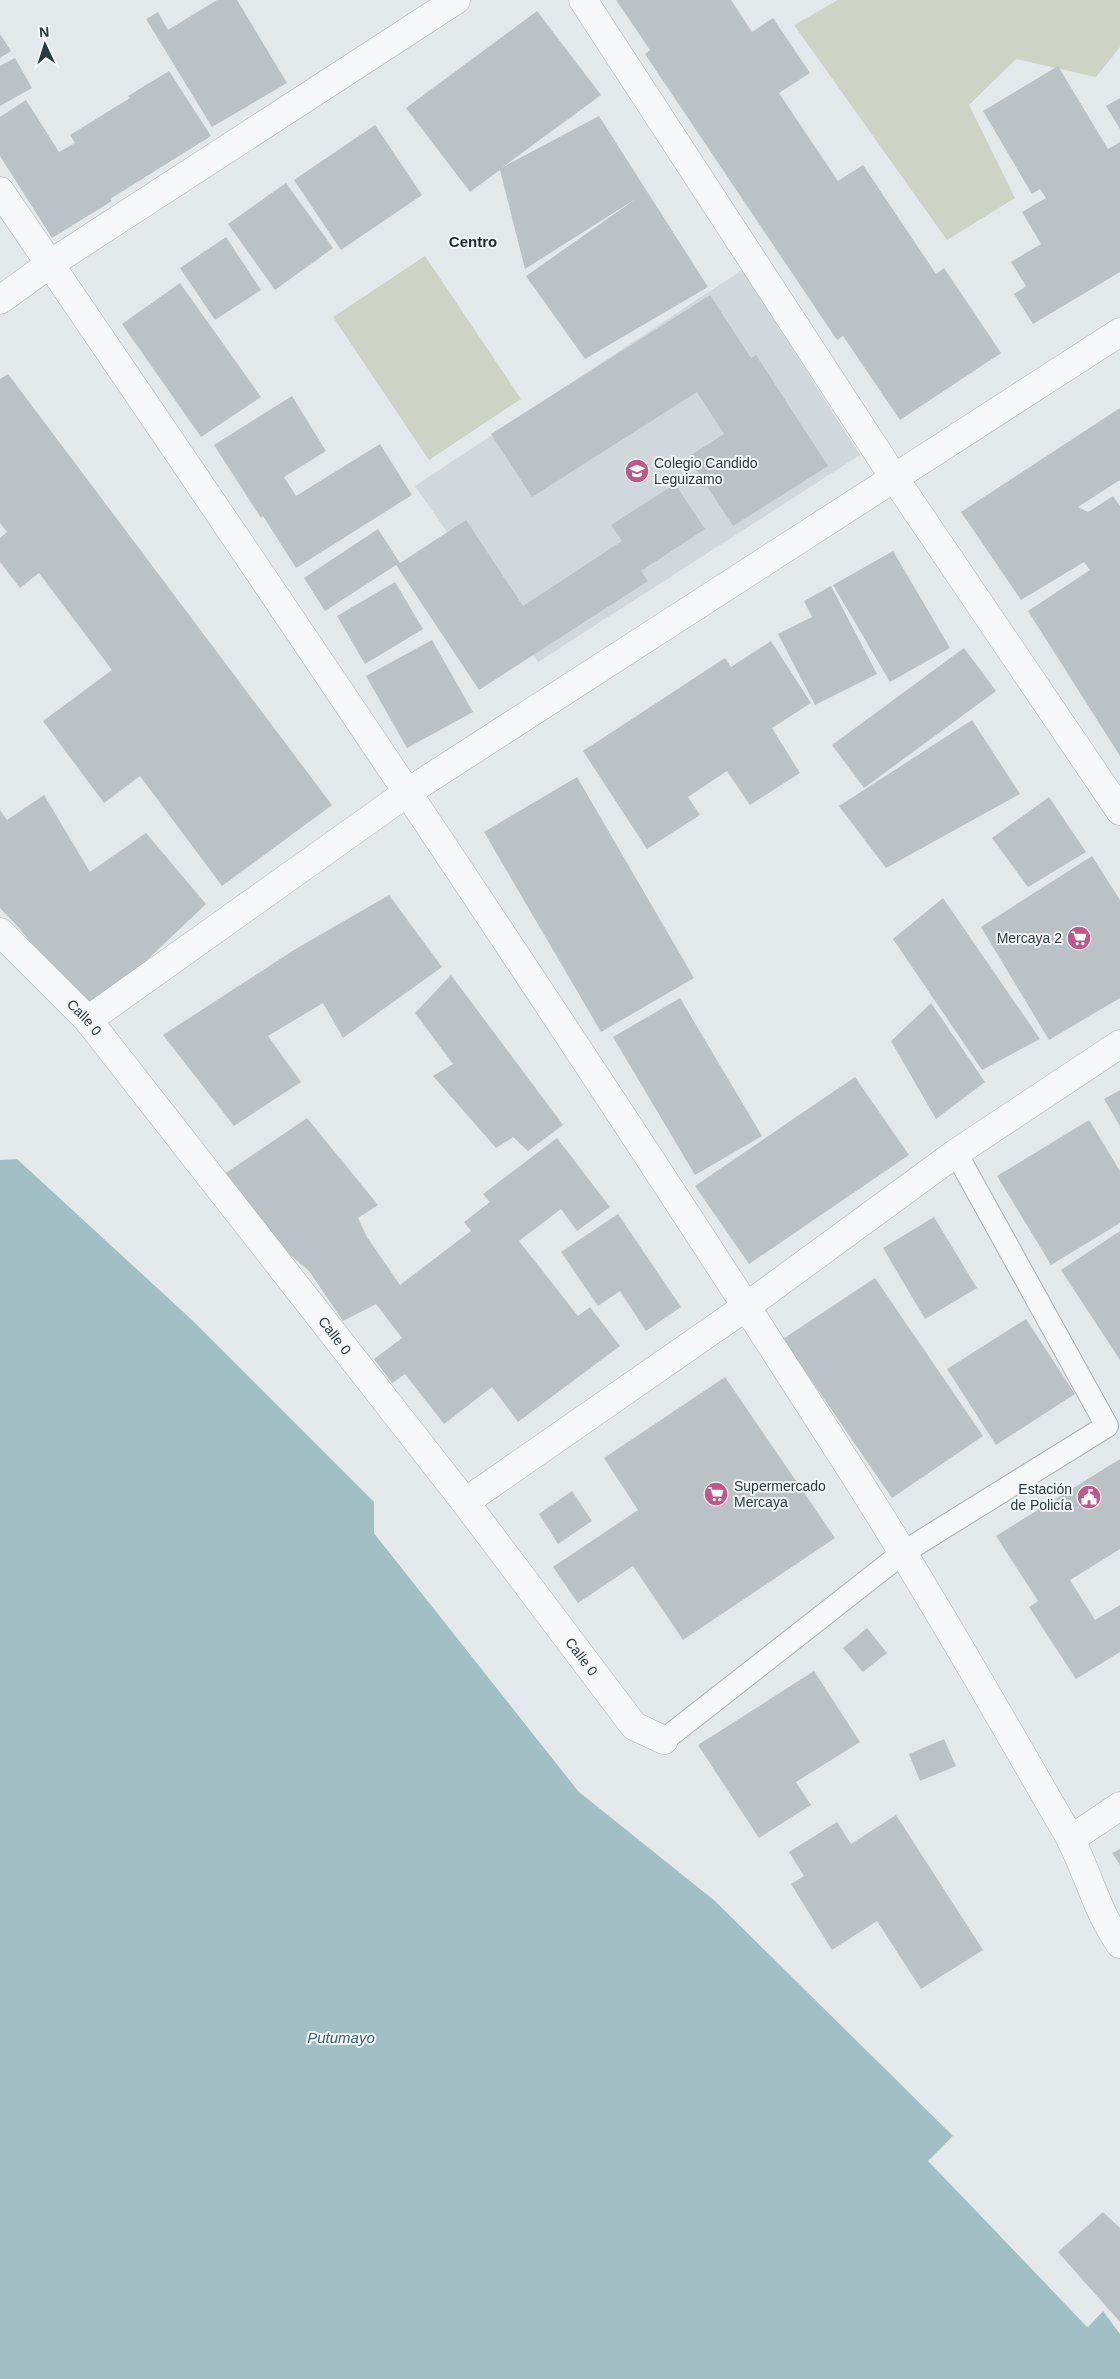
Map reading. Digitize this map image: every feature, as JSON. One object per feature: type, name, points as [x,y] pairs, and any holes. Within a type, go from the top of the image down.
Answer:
[{"type":"street","points":[[0,300],[50,264],[456,0]]},
{"type":"street","points":[[583,0],[895,479],[1120,811]]},
{"type":"street","points":[[0,191],[408,792],[747,1306],[904,1552],[1071,1839],[1106,1925],[1120,1944]]},
{"type":"street","points":[[88,1020],[408,792],[1120,332]]},
{"type":"street","name":"Calle 0","points":[[0,932],[88,1020],[465,1502],[634,1726],[664,1740]]},
{"type":"street","points":[[465,1502],[747,1306],[956,1153],[1120,1044]]},
{"type":"street","points":[[1071,1839],[1120,1806]]},
{"type":"lane","points":[[664,1740],[904,1552],[1107,1426],[956,1153]]},
{"type":"shaded area","points":[[838,0],[1120,0],[1120,47],[1096,77],[1016,59],[969,105],[1015,198],[947,240],[794,25]]},
{"type":"shaded area","points":[[425,256],[521,399],[429,460],[333,317]]},
{"type":"shaded area","name":"Colegio Candido Leguizamo","points":[[742,270],[860,455],[538,662],[415,486]]},
{"type":"water","name":"Putumayo","points":[[17,1159],[192,1320],[374,1502],[374,1533],[579,1792],[715,1901],[953,2136],[929,2161],[1087,2327],[1103,2311],[1120,2334],[1120,2379],[0,2379],[0,1160]]},
{"type":"pier","points":[[374,1502],[377,1503],[376,1532],[581,1790],[579,1792],[374,1533]]},
{"type":"pier","points":[[953,2136],[955,2138],[932,2161],[1088,2323],[1101,2309],[1105,2309],[1088,2327],[928,2161]]},
{"type":"building","points":[[217,0],[237,0],[287,83],[212,127],[146,19],[158,12],[168,30]]},
{"type":"building","points":[[616,0],[731,0],[752,32],[773,18],[810,73],[779,93],[838,181],[863,165],[936,274],[944,268],[1001,353],[900,420],[843,336],[837,340],[645,54],[650,50]]},
{"type":"building","points":[[537,11],[601,95],[503,167],[599,116],[708,287],[585,359],[526,276],[637,198],[525,269],[500,170],[470,192],[406,108]]},
{"type":"building","points":[[0,34],[11,51],[0,58]]},
{"type":"building","points":[[15,58],[32,88],[0,106],[0,66]]},
{"type":"building","points":[[1058,66],[1108,149],[1120,142],[1120,272],[1033,324],[1014,294],[1026,286],[1011,262],[1041,244],[1022,212],[1046,198],[1040,189],[1032,194],[983,111]]},
{"type":"building","points":[[169,71],[211,136],[110,199],[112,201],[52,238],[0,156],[0,117],[26,100],[59,152],[75,143],[70,135],[130,98],[128,96]]},
{"type":"building","points":[[1120,98],[1120,129],[1106,106]]},
{"type":"building","points":[[375,125],[422,195],[341,250],[294,180]]},
{"type":"building","points":[[286,183],[333,248],[275,290],[228,224]]},
{"type":"building","points":[[226,237],[261,290],[215,320],[180,268]]},
{"type":"building","points":[[180,283],[261,397],[201,437],[122,324]]},
{"type":"building","points":[[710,295],[751,358],[756,355],[828,466],[733,526],[688,457],[724,434],[697,392],[532,497],[491,434]]},
{"type":"building","points":[[8,374],[332,805],[222,886],[140,776],[104,803],[43,721],[112,670],[39,573],[20,588],[0,562],[0,538],[7,532],[0,523],[0,379]]},
{"type":"building","points":[[292,396],[326,451],[284,477],[296,496],[380,444],[412,495],[296,568],[214,445]]},
{"type":"building","points":[[1120,408],[1120,480],[1078,507],[1088,512],[1113,496],[1120,506],[1120,756],[1028,611],[1090,570],[1084,562],[1021,600],[961,512]]},
{"type":"building","points":[[675,484],[705,529],[641,571],[648,581],[479,690],[396,565],[325,611],[304,578],[378,529],[400,563],[466,520],[523,606],[622,541],[611,525]]},
{"type":"building","points":[[893,551],[950,648],[890,682],[833,585]]},
{"type":"building","points":[[395,582],[423,629],[365,664],[337,616]]},
{"type":"building","points":[[831,586],[877,674],[815,705],[778,634],[812,617],[804,601]]},
{"type":"building","points":[[432,640],[473,712],[407,748],[366,676]]},
{"type":"building","points":[[771,641],[811,703],[772,728],[800,773],[750,805],[727,771],[688,797],[700,815],[647,849],[583,751],[725,658],[731,667]]},
{"type":"building","points":[[964,648],[996,691],[864,788],[832,745]]},
{"type":"building","points":[[972,720],[1020,794],[886,868],[839,806]]},
{"type":"building","points":[[577,777],[694,978],[601,1032],[484,832]]},
{"type":"building","points":[[44,795],[90,872],[146,833],[206,904],[88,1016],[20,929],[0,908],[0,810],[7,820]]},
{"type":"building","points":[[1049,797],[1086,852],[1028,887],[992,838]]},
{"type":"building","points":[[1092,856],[1120,900],[1120,998],[1049,1040],[981,927]]},
{"type":"building","points":[[389,895],[442,967],[343,1038],[323,1003],[268,1036],[301,1082],[234,1126],[163,1035],[294,950]]},
{"type":"building","points":[[943,898],[1040,1039],[982,1070],[893,939]]},
{"type":"building","points":[[451,975],[563,1125],[528,1151],[513,1137],[496,1148],[433,1076],[453,1064],[415,1013]]},
{"type":"building","points":[[680,998],[762,1136],[695,1175],[613,1037]]},
{"type":"building","points":[[931,1003],[985,1082],[936,1119],[891,1041]]},
{"type":"building","points":[[855,1077],[909,1155],[749,1264],[695,1186]]},
{"type":"building","points":[[1120,1090],[1120,1126],[1104,1099]]},
{"type":"building","points":[[307,1118],[378,1205],[358,1218],[367,1237],[400,1285],[471,1231],[464,1222],[490,1202],[483,1194],[557,1138],[610,1207],[577,1231],[561,1209],[519,1241],[578,1316],[590,1307],[620,1346],[518,1422],[492,1387],[444,1424],[405,1374],[392,1383],[374,1359],[402,1338],[376,1304],[343,1321],[309,1271],[269,1237],[217,1179]]},
{"type":"building","points":[[1089,1120],[1120,1171],[1120,1223],[1051,1265],[997,1176]]},
{"type":"building","points":[[618,1214],[681,1307],[646,1331],[620,1291],[598,1306],[561,1252]]},
{"type":"building","points":[[934,1217],[977,1288],[925,1319],[883,1248]]},
{"type":"building","points":[[1120,1231],[1120,1360],[1061,1270]]},
{"type":"building","points":[[875,1278],[983,1436],[892,1498],[783,1339]]},
{"type":"building","points":[[1026,1319],[1075,1394],[996,1445],[947,1369]]},
{"type":"building","name":"Supermercado Mercaya","points":[[725,1377],[835,1538],[683,1640],[633,1566],[578,1603],[553,1567],[638,1510],[604,1458]]},
{"type":"building","name":"Estación de Policía","points":[[1120,1459],[1120,1549],[1070,1580],[1095,1620],[1120,1605],[1120,1652],[1076,1679],[1029,1607],[1038,1601],[996,1536]]},
{"type":"building","points":[[572,1491],[592,1521],[558,1544],[539,1514]]},
{"type":"building","points":[[867,1628],[887,1653],[863,1672],[843,1648]]},
{"type":"building","points":[[814,1671],[860,1742],[796,1782],[811,1805],[759,1838],[698,1745]]},
{"type":"building","points":[[944,1739],[956,1766],[920,1781],[909,1754]]},
{"type":"building","points":[[896,1815],[983,1950],[921,1989],[877,1921],[832,1950],[791,1884],[804,1876],[789,1852],[837,1822],[851,1844]]},
{"type":"building","points":[[1120,1849],[1120,1865],[1112,1853]]},
{"type":"building","points":[[1103,2212],[1120,2228],[1120,2322],[1058,2252]]},
{"type":"place","name":"Colegio Candido Leguizamo","points":[[637,471]]},
{"type":"place","name":"Mercaya 2","points":[[1079,938]]},
{"type":"place","name":"Supermercado Mercaya","points":[[716,1494]]},
{"type":"place","name":"Estación de Policía","points":[[1089,1497]]},
{"type":"district","name":"Centro","points":[[473,242]]}]
